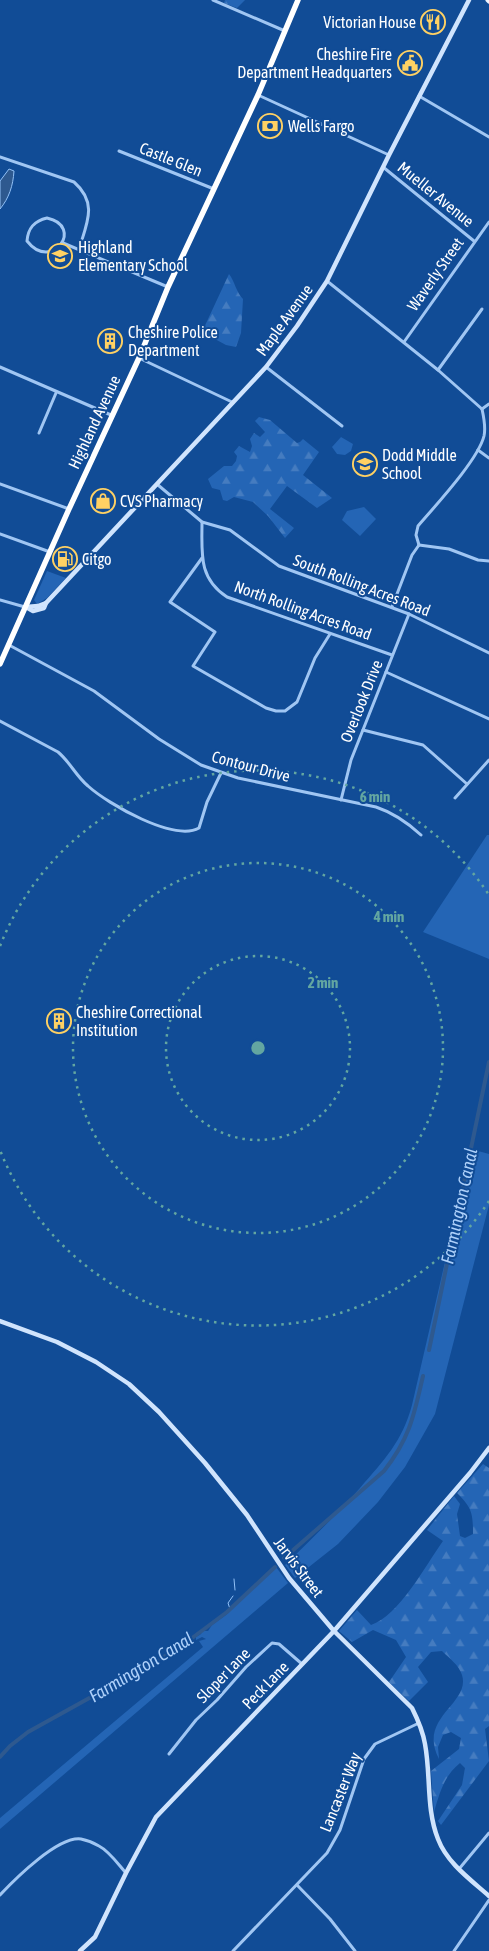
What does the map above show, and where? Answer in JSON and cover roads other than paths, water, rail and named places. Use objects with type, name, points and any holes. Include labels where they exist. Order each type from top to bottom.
[{"type":"highway","name":"Highland Avenue","points":[[0,664],[111,415],[139,358],[168,287],[258,95],[298,0]]},
{"type":"street","points":[[213,0],[285,31]]},
{"type":"street","name":"Maple Avenue","points":[[26,607],[35,607],[46,603],[266,367],[298,326],[327,281],[389,154],[469,0]]},
{"type":"street","points":[[258,95],[389,154]]},
{"type":"street","points":[[420,96],[489,137]]},
{"type":"street","name":"Castle Glen","points":[[119,151],[214,189]]},
{"type":"street","points":[[0,157],[74,182],[83,189],[89,203],[89,215],[79,249]]},
{"type":"street","name":"Mueller Avenue","points":[[383,167],[474,241]]},
{"type":"street","points":[[47,218],[60,223],[64,229],[64,243],[59,248],[47,252],[32,248],[27,241],[28,232],[35,223],[47,218]]},
{"type":"street","name":"Waverly Street","points":[[404,342],[489,222]]},
{"type":"street","points":[[64,243],[168,287]]},
{"type":"street","points":[[327,281],[438,370],[482,409],[484,436],[478,450],[418,526],[416,535],[419,544]]},
{"type":"street","points":[[438,370],[482,309]]},
{"type":"street","points":[[139,358],[232,402]]},
{"type":"street","points":[[0,367],[56,393],[111,415]]},
{"type":"street","points":[[266,367],[342,426]]},
{"type":"street","points":[[39,433],[56,393]]},
{"type":"street","points":[[482,409],[489,404]]},
{"type":"street","points":[[478,450],[489,458]]},
{"type":"street","points":[[0,484],[69,509]]},
{"type":"street","name":"South Rolling Acres Road","points":[[158,485],[202,522],[230,530],[290,572],[392,607],[489,653]]},
{"type":"street","name":"North Rolling Acres Road","points":[[202,522],[202,558],[209,581],[216,590],[226,596],[392,655]]},
{"type":"street","points":[[0,534],[51,552]]},
{"type":"street","points":[[419,544],[450,549],[478,560],[489,561]]},
{"type":"street","points":[[392,607],[412,555],[419,544]]},
{"type":"street","points":[[202,558],[170,602],[215,632],[193,666],[266,708],[285,711],[297,702],[315,658],[330,634]]},
{"type":"street","points":[[0,600],[26,607]]},
{"type":"street","name":"Overlook Drive","points":[[341,800],[351,760],[409,614]]},
{"type":"street","name":"Contour Drive","points":[[9,645],[94,691],[159,740],[194,761],[220,773],[376,807],[394,813],[409,823],[421,835]]},
{"type":"street","points":[[386,672],[489,719]]},
{"type":"street","points":[[0,721],[58,752],[87,786],[124,811],[142,819],[185,832],[192,832],[199,828],[207,802],[220,773]]},
{"type":"street","points":[[363,730],[423,745],[467,784]]},
{"type":"street","points":[[455,798],[489,760]]},
{"type":"street","name":"Jarvis Street","points":[[0,1321],[57,1342],[96,1362],[129,1384],[159,1412],[205,1463],[246,1515],[289,1578],[334,1631],[412,1708],[425,1744],[431,1813],[438,1840],[459,1869],[489,1896]]},
{"type":"street","name":"Peck Lane","points":[[80,1951],[96,1938],[126,1873],[156,1817],[334,1631],[470,1473],[489,1448]]},
{"type":"street","name":"Sloper Lane","points":[[169,1754],[196,1720],[218,1700],[246,1667],[272,1643],[279,1644],[302,1664]]},
{"type":"street","name":"Lancaster Way","points":[[232,1951],[327,1853],[340,1830],[364,1759],[375,1744],[419,1723]]},
{"type":"street","points":[[459,1869],[489,1833]]},
{"type":"street","points":[[0,1895],[16,1878],[49,1851],[64,1842],[79,1839],[100,1846],[126,1873]]},
{"type":"street","points":[[296,1886],[330,1919],[355,1951]]},
{"type":"street","points":[[454,1951],[489,1900]]},
{"type":"waterway","name":"Farmington Canal","points":[[429,1350],[489,1062]]},
{"type":"waterway","name":"Farmington Canal","points":[[284,1558],[384,1471],[400,1448],[410,1426],[423,1376]]},
{"type":"waterway","name":"Farmington Canal","points":[[0,1757],[10,1746],[28,1732],[176,1650],[227,1612],[275,1567]]},
{"type":"waterway","points":[[234,1579],[235,1590]]},
{"type":"waterway","points":[[230,1609],[228,1603],[233,1596]]},
{"type":"place","name":"Victorian House","points":[[433,22]]},
{"type":"place","name":"Cheshire Fire Department Headquarters","points":[[410,63]]},
{"type":"place","name":"Wells Fargo","points":[[270,126]]},
{"type":"place","name":"Highland Elementary School","points":[[60,256]]},
{"type":"place","name":"Cheshire Police Department","points":[[110,341]]},
{"type":"place","name":"Dodd Middle School","points":[[365,464]]},
{"type":"place","name":"CVS Pharmacy","points":[[103,501]]},
{"type":"place","name":"Citgo","points":[[65,559]]},
{"type":"place","name":"Cheshire Correctional Institution","points":[[59,1021]]}]
